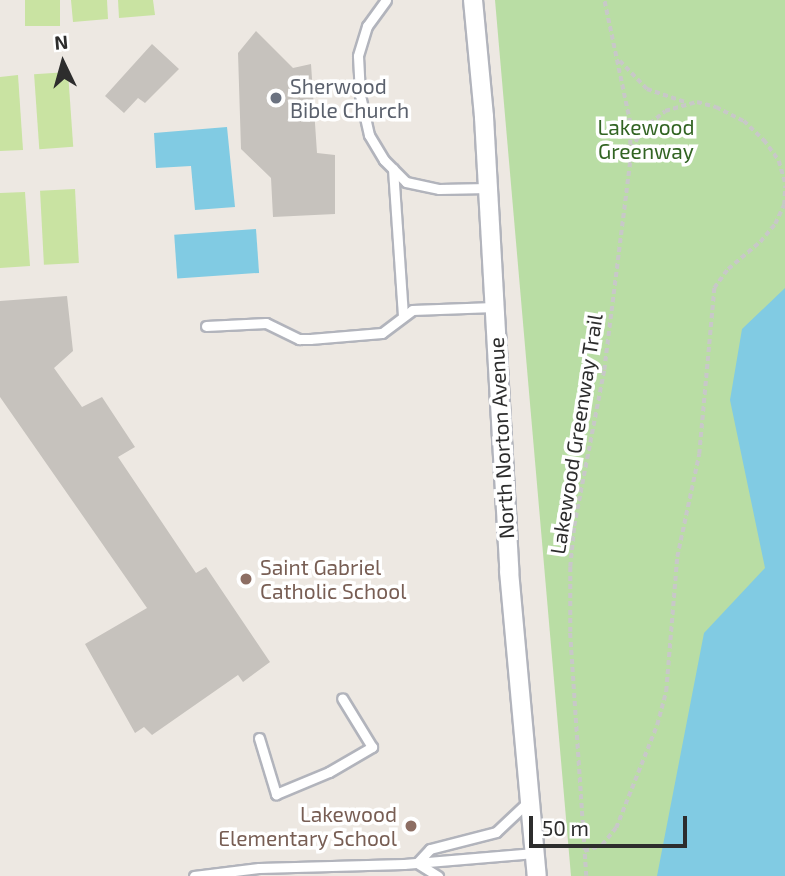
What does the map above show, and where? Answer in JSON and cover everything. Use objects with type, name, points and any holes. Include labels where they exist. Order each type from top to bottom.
[{"type":"street","name":"North Norton Avenue","points":[[473,0],[488,188],[509,571],[537,876]]},
{"type":"lane","points":[[386,0],[367,26],[358,56],[360,95],[369,135],[393,169],[406,182],[439,189],[488,188]]},
{"type":"lane","points":[[393,169],[403,314]]},
{"type":"lane","points":[[206,326],[267,323],[299,339],[310,339],[382,333],[403,314],[412,310],[494,307]]},
{"type":"lane","points":[[259,738],[276,794],[329,772],[372,747],[342,698]]},
{"type":"lane","points":[[417,863],[430,849],[496,832],[530,800]]},
{"type":"lane","points":[[194,876],[259,868],[417,863],[535,853]]},
{"type":"lane","points":[[417,863],[438,876]]},
{"type":"path","name":"Lakewood Greenway Trail","points":[[586,876],[570,632],[570,567],[574,526],[604,370],[627,205],[630,151],[630,123],[604,0]]},
{"type":"path","points":[[584,851],[602,845],[616,828],[657,725],[666,691],[677,557],[699,454],[714,288],[728,269],[760,242],[775,223],[784,205],[785,184],[779,161],[744,121],[716,107],[689,103],[647,89],[618,59]]},
{"type":"path","points":[[630,151],[643,129],[665,111],[689,103]]},
{"type":"green space","points":[[25,0],[60,0],[60,26],[25,26]]},
{"type":"green space","points":[[71,0],[107,0],[108,19],[73,22]]},
{"type":"green space","points":[[118,0],[153,0],[155,15],[119,18]]},
{"type":"green space","name":"Lakewood Greenway","points":[[495,0],[785,0],[785,876],[571,876]]},
{"type":"green space","points":[[68,72],[73,147],[39,149],[34,74]]},
{"type":"green space","points":[[18,75],[23,150],[0,151],[0,77]]},
{"type":"green space","points":[[75,189],[79,263],[44,265],[40,191]]},
{"type":"green space","points":[[25,192],[30,266],[0,268],[0,193]]},
{"type":"water","points":[[227,127],[235,207],[195,210],[191,166],[156,168],[154,133]]},
{"type":"water","points":[[256,229],[259,273],[177,279],[174,235]]},
{"type":"water","points":[[785,288],[785,876],[657,876],[704,633],[765,568],[730,400],[742,329]]},
{"type":"building","name":"Sherwood Bible Church","points":[[256,31],[293,68],[311,64],[317,153],[335,155],[335,214],[273,217],[271,178],[241,149],[238,53]]},
{"type":"building","points":[[152,44],[179,69],[145,103],[138,98],[124,113],[105,96]]},
{"type":"building","points":[[67,296],[73,351],[54,368],[82,407],[102,397],[135,447],[118,457],[196,573],[206,567],[270,662],[243,682],[238,675],[152,735],[144,727],[135,733],[85,644],[147,608],[0,397],[0,301]]},
{"type":"place","name":"Sherwood Bible Church","points":[[276,98]]},
{"type":"place","name":"Saint Gabriel Catholic School","points":[[246,579]]},
{"type":"place","name":"Lakewood Elementary School","points":[[411,826]]}]
